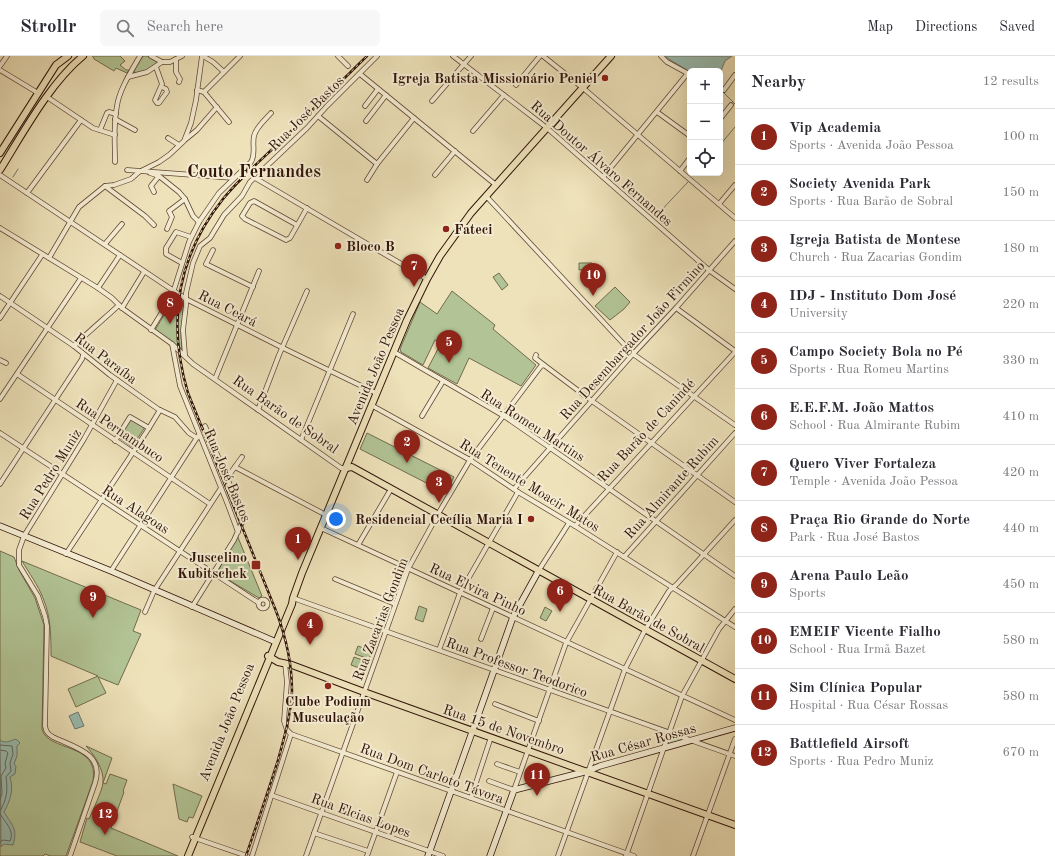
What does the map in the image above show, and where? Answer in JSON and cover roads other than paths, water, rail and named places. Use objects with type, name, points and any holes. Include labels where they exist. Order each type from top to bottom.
[{"type":"main road","points":[[0,153],[56,65],[68,56]]},
{"type":"main road","points":[[0,170],[63,76],[83,56]]},
{"type":"main road","name":"Avenida João Pessoa","points":[[188,856],[194,837],[274,642],[292,604],[293,598],[376,392],[407,320],[427,279],[440,256],[467,218],[611,56]]},
{"type":"main road","name":"Rua Barão de Sobral","points":[[346,468],[352,467],[735,679]]},
{"type":"main road","points":[[0,526],[110,571],[274,642]]},
{"type":"main road","points":[[429,854],[514,617],[539,570]]},
{"type":"main road","name":"Rua 15 de Novembro","points":[[269,656],[364,692],[588,771],[735,825]]},
{"type":"main road","name":"Rua César Rossas","points":[[514,790],[588,771],[600,766],[735,728]]},
{"type":"main road","name":"Rua Almirante Rubim","points":[[490,856],[514,790]]},
{"type":"main road","name":"Avenida João Pessoa","points":[[184,856],[194,837]]},
{"type":"street","points":[[0,66],[7,56]]},
{"type":"street","points":[[56,65],[62,56]]},
{"type":"street","points":[[115,162],[116,117],[120,96],[131,71],[140,56]]},
{"type":"street","points":[[151,56],[162,62],[170,62],[181,56]]},
{"type":"street","points":[[184,141],[191,123],[202,56],[213,62],[224,72]]},
{"type":"street","points":[[204,92],[240,56]]},
{"type":"street","points":[[338,56],[348,66]]},
{"type":"street","name":"Rua José Bastos","points":[[185,356],[183,330],[187,288],[193,263],[200,246],[210,238],[224,214],[242,196],[245,188],[378,56]]},
{"type":"street","name":"Rua Doutor Álvaro Fernandes","points":[[454,56],[547,128],[710,271],[735,289]]},
{"type":"street","points":[[432,101],[471,56]]},
{"type":"street","points":[[516,85],[540,56]]},
{"type":"street","points":[[543,56],[583,88],[735,218]]},
{"type":"street","points":[[661,56],[667,62],[687,72]]},
{"type":"street","points":[[176,59],[176,72],[180,78],[179,82]]},
{"type":"street","points":[[128,78],[147,72],[162,62]]},
{"type":"street","points":[[156,67],[162,84],[162,87],[155,100],[157,103]]},
{"type":"street","points":[[0,70],[38,93]]},
{"type":"street","points":[[360,74],[496,185]]},
{"type":"street","points":[[603,177],[687,75]]},
{"type":"street","points":[[724,90],[735,75]]},
{"type":"street","points":[[365,106],[378,89]]},
{"type":"street","points":[[197,90],[204,92],[229,122]]},
{"type":"street","points":[[366,121],[386,95]]},
{"type":"street","points":[[474,131],[504,95]]},
{"type":"street","points":[[47,98],[93,128],[115,135]]},
{"type":"street","points":[[723,115],[731,105]]},
{"type":"street","points":[[49,258],[80,207],[105,186],[114,185],[130,179],[169,155],[197,130],[217,107]]},
{"type":"street","points":[[100,130],[107,113],[111,112],[135,130]]},
{"type":"street","points":[[657,112],[687,134]]},
{"type":"street","points":[[151,330],[174,291],[191,237],[199,222],[219,193],[251,162],[254,155],[253,142],[256,130],[271,113]]},
{"type":"street","points":[[318,116],[377,164]]},
{"type":"street","points":[[367,180],[377,164],[414,118]]},
{"type":"street","points":[[27,193],[81,120]]},
{"type":"street","points":[[168,138],[179,145]]},
{"type":"street","points":[[435,175],[455,151]]},
{"type":"street","points":[[680,171],[687,162]]},
{"type":"street","points":[[127,170],[234,178]]},
{"type":"street","points":[[144,171],[159,176],[174,187],[185,199],[193,216],[199,222]]},
{"type":"street","name":"Rua Ceará","points":[[0,175],[186,299],[283,348],[376,392]]},
{"type":"street","points":[[154,192],[151,186],[159,176]]},
{"type":"street","points":[[255,178],[293,198],[307,208],[427,279]]},
{"type":"street","points":[[719,204],[735,185]]},
{"type":"street","points":[[105,186],[145,216],[154,225]]},
{"type":"street","points":[[486,196],[633,354],[735,425]]},
{"type":"street","points":[[167,229],[172,217],[169,211],[185,199]]},
{"type":"street","points":[[297,225],[254,201],[250,203],[242,216],[284,240],[290,238],[307,208]]},
{"type":"street","points":[[105,244],[122,224]]},
{"type":"street","points":[[0,235],[2,229]]},
{"type":"street","name":"Rua Barão de Sobral","points":[[2,229],[42,255],[98,288],[151,330],[172,344],[193,364],[341,468],[346,468]]},
{"type":"street","points":[[182,263],[168,255],[165,252],[166,248],[176,232],[191,237]]},
{"type":"street","name":"Rua Desembargador João Firmino","points":[[439,650],[460,593],[489,543],[516,491],[551,448],[633,354],[710,271],[735,241]]},
{"type":"street","points":[[213,250],[206,264],[252,287]]},
{"type":"street","points":[[98,288],[120,254]]},
{"type":"street","points":[[0,318],[42,255]]},
{"type":"street","points":[[215,379],[236,324],[259,271]]},
{"type":"street","points":[[74,346],[89,331],[120,306],[144,272]]},
{"type":"street","points":[[0,399],[81,278]]},
{"type":"street","points":[[258,410],[307,291]]},
{"type":"street","name":"Rua Paraíba","points":[[0,296],[74,346],[83,355],[160,410],[175,417],[189,433],[198,436]]},
{"type":"street","points":[[676,308],[735,351]]},
{"type":"street","points":[[301,440],[353,314]]},
{"type":"street","name":"Rua José Bastos","points":[[172,344],[180,386],[198,436],[222,488],[238,532]]},
{"type":"street","name":"Rua Barão de Canindé","points":[[575,526],[735,351]]},
{"type":"street","name":"Rua Romeu Martins","points":[[394,352],[504,416],[735,576]]},
{"type":"street","points":[[0,484],[82,359],[83,355]]},
{"type":"street","points":[[536,355],[536,358],[544,365],[592,401],[735,502]]},
{"type":"street","points":[[0,360],[6,363]]},
{"type":"street","name":"Rua Zacarias Gondim","points":[[308,856],[321,812],[408,569],[470,460],[538,368],[544,365]]},
{"type":"street","name":"Rua Pernambuco","points":[[17,374],[92,426],[210,504]]},
{"type":"street","name":"Rua Pedro Muniz","points":[[70,856],[97,777],[97,772],[94,762],[84,751],[53,737],[46,731],[47,626],[38,596],[19,565],[18,555],[24,536],[92,426],[117,380]]},
{"type":"street","points":[[422,416],[443,381]]},
{"type":"street","name":"Rua Tenente Moacir Matos","points":[[371,405],[470,460],[516,491],[673,587],[735,628]]},
{"type":"street","points":[[66,554],[160,410]]},
{"type":"street","points":[[115,441],[130,417],[149,428]]},
{"type":"street","name":"Rua José Bastos","points":[[205,426],[244,518],[238,532]]},
{"type":"street","name":"Rua Alagoas","points":[[0,432],[259,603]]},
{"type":"street","name":"Rua Almirante Rubim","points":[[624,557],[735,433]]},
{"type":"street","points":[[110,571],[198,436]]},
{"type":"street","points":[[227,478],[242,457]]},
{"type":"street","points":[[235,467],[326,515]]},
{"type":"street","points":[[145,612],[154,591],[222,488]]},
{"type":"street","points":[[358,545],[391,489]]},
{"type":"street","points":[[558,856],[625,669],[645,630],[669,591],[735,520]]},
{"type":"street","points":[[539,570],[569,523]]},
{"type":"street","name":"Rua Elvira Pinho","points":[[321,528],[514,617],[566,643],[735,720]]},
{"type":"street","points":[[192,607],[238,532]]},
{"type":"street","name":"Rua Almirante Rubim","points":[[514,790],[566,643],[617,552]]},
{"type":"street","points":[[335,579],[395,604]]},
{"type":"street","name":"Rua Professor Teodorico","points":[[293,598],[735,756]]},
{"type":"street","points":[[481,639],[493,608]]},
{"type":"street","points":[[626,855],[682,696],[719,629],[735,609]]},
{"type":"street","points":[[252,856],[291,734],[287,730],[284,721],[287,682],[285,663]]},
{"type":"street","points":[[495,704],[539,721]]},
{"type":"street","name":"Rua Dom Carloto Távora","points":[[291,734],[567,832],[626,855],[634,856]]},
{"type":"street","points":[[471,798],[491,737]]},
{"type":"street","points":[[693,856],[735,739]]},
{"type":"street","points":[[497,764],[520,772]]},
{"type":"street","points":[[314,833],[368,854],[397,772]]},
{"type":"street","points":[[489,781],[514,790]]},
{"type":"street","name":"Rua Elcias Lopes","points":[[271,795],[375,832],[429,854],[444,856]]},
{"type":"street","points":[[194,837],[247,856]]},
{"type":"water","points":[[664,56],[732,56],[725,61],[722,68],[687,68],[687,70]]},
{"type":"water","points":[[78,712],[84,726],[75,729],[69,716]]},
{"type":"water","points":[[16,739],[20,743],[17,746],[17,756],[14,764],[16,766],[15,774],[10,777],[12,786],[11,795],[4,812],[12,824],[15,835],[13,845],[4,844],[1,847],[0,740],[6,742]]},
{"type":"waterway","points":[[723,92],[735,104]]},
{"type":"waterway","points":[[723,141],[735,127]]},
{"type":"waterway","points":[[13,177],[18,169]]},
{"type":"waterway","points":[[655,217],[688,182]]},
{"type":"railway","points":[[246,856],[278,760],[289,718],[292,691],[290,660],[283,631],[276,611],[188,393],[178,341],[177,316],[180,292],[186,268],[195,244],[207,221],[223,199],[244,176],[367,56]]},
{"type":"place","name":"Igreja Batista Missionário Peniel","points":[[605,78]]},
{"type":"place","name":"Fateci","points":[[446,229]]},
{"type":"place","name":"Bloco B","points":[[338,246]]},
{"type":"place","name":"Quero Viver Fortaleza","points":[[414,287]]},
{"type":"place","name":"EMEIF Vicente Fialho","points":[[593,296]]},
{"type":"place","name":"Praça Rio Grande do Norte","points":[[170,324]]},
{"type":"place","name":"Campo Society Bola no Pé","points":[[449,363]]},
{"type":"place","name":"Society Avenida Park","points":[[407,463]]},
{"type":"place","name":"Igreja Batista de Montese","points":[[439,503]]},
{"type":"place","name":"Residencial Cecília Maria I","points":[[531,519]]},
{"type":"place","name":"Vip Academia","points":[[298,560]]},
{"type":"place","name":"Juscelino Kubitschek","points":[[256,565]]},
{"type":"place","name":"E.E.F.M. João Mattos","points":[[560,612]]},
{"type":"place","name":"Arena Paulo Leão","points":[[93,618]]},
{"type":"place","name":"IDJ - Instituto Dom José","points":[[310,645]]},
{"type":"place","name":"Clube Podium Musculação","points":[[328,686]]},
{"type":"place","name":"Sim Clínica Popular","points":[[537,796]]},
{"type":"place","name":"Battlefield Airsoft","points":[[105,835]]},
{"type":"district","name":"Couto Fernandes","points":[[254,171]]}]
